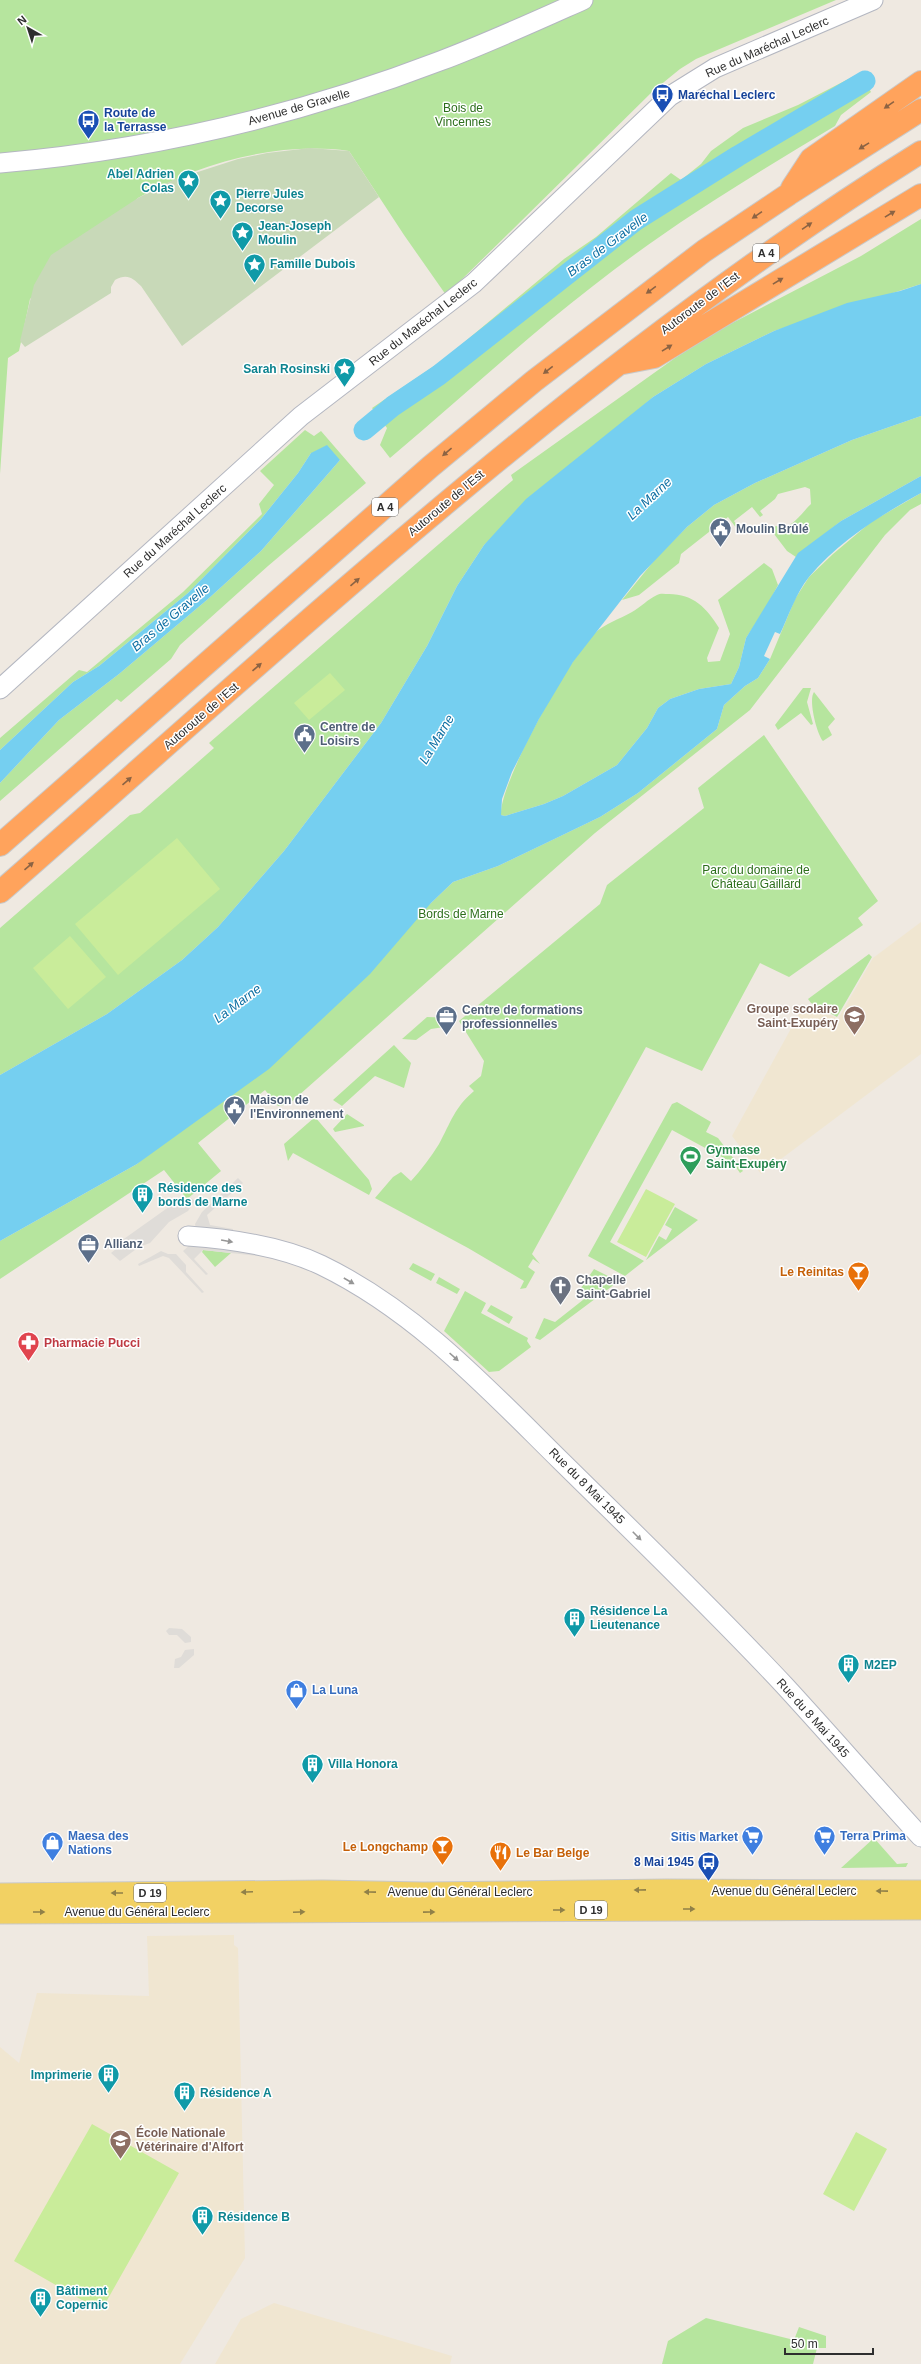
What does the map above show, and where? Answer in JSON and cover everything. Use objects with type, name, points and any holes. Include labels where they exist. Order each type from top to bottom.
[{"type":"highway","points":[[789,194],[812,159],[921,82]]},
{"type":"highway","name":"A 4","points":[[0,845],[430,467],[534,380],[704,251],[789,194],[921,110]]},
{"type":"highway","name":"Autoroute de l’Est","points":[[0,892],[398,543],[493,463],[618,364],[767,252],[921,152]]},
{"type":"highway","points":[[618,364],[654,357],[921,195]]},
{"type":"main road","name":"Avenue du Général Leclerc","points":[[0,1894],[921,1891]]},
{"type":"main road","points":[[260,1913],[300,1892]]},
{"type":"main road","name":"Avenue du Général Leclerc","points":[[0,1912],[260,1913],[323,1911],[921,1909]]},
{"type":"street","name":"Avenue de Gravelle","points":[[0,163],[134,146],[280,114],[363,89],[440,61],[584,0]]},
{"type":"street","name":"Rue du Maréchal Leclerc","points":[[0,689],[301,416],[474,283],[670,96],[715,68],[873,0]]},
{"type":"street","name":"Rue du 8 Mai 1945","points":[[188,1236],[285,1251],[320,1264],[351,1281],[430,1335],[491,1391],[691,1589],[784,1685],[921,1837]]},
{"type":"shaded area","name":"Groupe scolaire Saint-Exupéry","points":[[921,922],[921,1054],[761,1174],[732,1136],[799,1014],[811,1005],[838,1019],[873,958]]},
{"type":"shaded area","points":[[238,1178],[243,1183],[207,1215],[210,1225],[233,1229],[233,1233],[197,1233],[195,1224],[202,1212]]},
{"type":"shaded area","points":[[191,1198],[195,1201],[188,1211],[169,1222],[150,1243],[139,1247],[120,1261],[111,1253],[116,1249],[114,1246],[180,1199],[188,1200]]},
{"type":"shaded area","points":[[191,1244],[274,1255],[268,1257],[203,1250],[194,1259],[208,1274],[206,1275],[183,1251]]},
{"type":"shaded area","points":[[161,1251],[168,1254],[176,1254],[186,1265],[186,1272],[204,1292],[202,1293],[169,1258],[163,1256],[139,1266],[138,1264]]},
{"type":"shaded area","points":[[169,1628],[182,1629],[191,1637],[191,1642],[185,1643],[177,1635],[169,1635],[166,1631]]},
{"type":"shaded area","points":[[194,1649],[194,1655],[179,1668],[174,1668],[175,1659],[181,1657],[185,1650]]},
{"type":"shaded area","name":"École Nationale Vétérinaire d'Alfort","points":[[234,1935],[234,1945],[238,1948],[245,2258],[180,2364],[0,2364],[0,2047],[19,2063],[37,1993],[149,1996],[147,1936]]},
{"type":"shaded area","points":[[274,2303],[452,2356],[450,2364],[215,2364],[241,2319]]},
{"type":"green space","name":"Bois de Vincennes","points":[[0,0],[836,0],[696,59],[680,69],[653,91],[446,295],[404,235],[349,151],[295,149],[267,152],[240,158],[187,174],[138,198],[30,299],[19,351],[8,358],[0,474]]},
{"type":"green space","points":[[860,73],[871,92],[841,115],[835,126],[711,202],[622,264],[541,328],[390,458],[380,445],[387,428],[372,408],[443,360],[564,259],[596,237],[671,173],[681,180],[701,164],[711,151],[743,128],[798,105]]},
{"type":"green space","points":[[310,148],[349,151],[379,197],[182,346],[141,286],[130,277],[123,277],[115,280],[111,287],[111,293],[25,347],[20,341],[34,285],[51,255],[138,198],[173,180],[238,159],[267,153]]},
{"type":"green space","points":[[921,219],[921,284],[774,331],[706,364],[653,397],[484,545],[457,586],[427,646],[381,723],[284,851],[218,927],[182,960],[107,1014],[0,1075],[0,928],[130,815],[140,813],[214,748],[209,743],[513,480],[511,475],[675,358],[719,330],[861,256]]},
{"type":"green space","points":[[921,416],[921,476],[841,521],[796,557],[787,551],[771,530],[776,526],[781,527],[791,524],[811,504],[810,489],[805,487],[778,494],[775,499],[760,511],[763,515],[760,517],[752,507],[734,521],[742,532],[740,533],[728,517],[681,554],[679,563],[639,595],[622,600],[657,557],[687,527],[714,505],[755,483],[852,440]]},
{"type":"green space","points":[[305,430],[314,436],[321,431],[366,483],[268,566],[180,645],[171,659],[121,702],[117,699],[0,801],[0,783],[59,720],[119,674],[208,599],[261,551],[340,460],[311,453],[298,473],[261,519],[188,593],[99,666],[73,682],[0,750],[0,738],[79,670],[87,672],[183,592],[262,514],[259,504],[274,485],[260,471]]},
{"type":"green space","name":"Bords de Marne","points":[[921,493],[921,504],[910,510],[885,535],[750,710],[595,833],[289,1104],[278,1106],[265,1090],[198,1143],[221,1171],[187,1199],[164,1170],[0,1279],[0,1241],[137,1164],[453,882],[498,866],[600,817],[638,793],[717,729],[724,705],[745,686],[758,678],[770,659],[795,599],[809,577],[833,554],[871,522]]},
{"type":"green space","points":[[764,563],[772,569],[778,585],[767,606],[746,638],[739,667],[731,684],[699,689],[670,699],[658,708],[647,728],[617,765],[563,796],[544,804],[505,816],[501,815],[503,799],[511,776],[538,720],[570,666],[595,633],[607,624],[627,615],[658,594],[685,596],[692,599],[704,608],[719,628],[707,658],[708,662],[720,661],[730,634],[718,600]]},
{"type":"green space","points":[[330,673],[345,690],[309,720],[294,703]]},
{"type":"green space","points":[[803,688],[811,688],[807,702],[813,724],[811,725],[801,713],[778,730],[775,725]]},
{"type":"green space","points":[[814,692],[835,719],[828,727],[832,735],[823,741],[818,732],[814,717],[812,696]]},
{"type":"green space","name":"Parc du domaine de Château Gaillard","points":[[764,735],[878,901],[858,918],[863,925],[789,977],[760,963],[702,1071],[646,1047],[532,1254],[540,1264],[533,1259],[528,1267],[535,1272],[526,1288],[520,1289],[524,1281],[468,1248],[375,1198],[393,1177],[401,1172],[411,1181],[436,1149],[457,1109],[474,1091],[469,1086],[481,1076],[484,1061],[459,1021],[600,904],[607,885],[704,808],[698,788]]},
{"type":"green space","points":[[177,838],[220,889],[118,975],[75,924]]},
{"type":"green space","points":[[70,936],[106,977],[68,1009],[33,968]]},
{"type":"green space","points":[[869,954],[872,957],[837,1017],[811,1003],[808,999]]},
{"type":"green space","points":[[427,1017],[455,1018],[444,1027],[431,1029],[416,1040],[402,1039]]},
{"type":"green space","points":[[394,1045],[411,1063],[404,1088],[375,1076],[342,1106],[333,1100]]},
{"type":"green space","points":[[677,1102],[711,1122],[706,1132],[718,1138],[743,1171],[740,1173],[733,1163],[672,1130],[610,1242],[644,1261],[625,1276],[588,1256],[672,1104]]},
{"type":"green space","points":[[347,1114],[364,1126],[335,1132],[333,1129]]},
{"type":"green space","points":[[315,1117],[369,1180],[372,1189],[369,1195],[293,1153],[288,1161],[284,1144]]},
{"type":"green space","points":[[646,1189],[675,1204],[646,1257],[617,1242]]},
{"type":"green space","points":[[675,1207],[698,1220],[646,1260],[659,1236],[666,1240],[672,1229],[665,1225]]},
{"type":"green space","points":[[203,1250],[231,1253],[215,1267],[202,1252]]},
{"type":"green space","points":[[413,1263],[435,1274],[431,1281],[409,1269]]},
{"type":"green space","points":[[594,1269],[614,1279],[615,1284],[540,1340],[535,1338],[544,1318],[555,1322],[588,1296],[579,1291]]},
{"type":"green space","points":[[439,1277],[460,1289],[457,1294],[436,1283]]},
{"type":"green space","points":[[465,1291],[486,1303],[481,1313],[528,1338],[527,1341],[531,1347],[499,1371],[489,1372],[444,1331]]},
{"type":"green space","points":[[491,1305],[513,1317],[509,1324],[487,1311]]},
{"type":"green space","points":[[874,1838],[897,1864],[908,1863],[906,1867],[841,1868]]},
{"type":"green space","points":[[92,2124],[179,2173],[101,2311],[14,2261]]},
{"type":"green space","points":[[856,2132],[887,2149],[854,2211],[823,2194]]},
{"type":"green space","points":[[706,2318],[794,2340],[799,2327],[826,2336],[826,2348],[817,2348],[813,2364],[662,2364],[668,2341]]},
{"type":"water","name":"La Marne","points":[[921,284],[921,416],[852,440],[755,483],[714,505],[687,527],[640,576],[573,662],[539,719],[512,772],[502,799],[501,815],[505,816],[544,804],[563,796],[617,765],[647,728],[658,708],[670,699],[699,689],[731,684],[739,667],[746,638],[798,553],[841,521],[921,476],[921,493],[891,510],[847,540],[821,564],[804,583],[796,597],[780,634],[775,632],[764,656],[770,659],[758,678],[745,686],[724,705],[717,729],[638,793],[600,817],[498,866],[453,882],[431,903],[370,974],[269,1069],[137,1164],[0,1241],[0,1075],[107,1014],[182,960],[218,927],[284,851],[381,723],[427,646],[457,586],[484,545],[526,499],[653,397],[706,364],[774,331],[847,303],[900,291]]},
{"type":"water","name":"Bras de Gravelle","points":[[327,445],[340,460],[261,551],[208,599],[119,674],[59,720],[0,783],[0,750],[73,682],[99,666],[188,593],[261,519],[298,473],[311,453]]},
{"type":"waterway","name":"Bras de Gravelle","points":[[364,430],[393,406],[439,375],[636,220],[738,156],[865,81]]},
{"type":"place","name":"Maréchal Leclerc","points":[[663,114]]},
{"type":"place","name":"Route de la Terrasse","points":[[89,140]]},
{"type":"place","name":"Abel Adrien Colas","points":[[189,200]]},
{"type":"place","name":"Pierre Jules Decorse","points":[[220,220]]},
{"type":"place","name":"Jean-Joseph Moulin","points":[[243,252]]},
{"type":"place","name":"Famille Dubois","points":[[254,284]]},
{"type":"place","name":"Sarah Rosinski","points":[[345,388]]},
{"type":"place","name":"Moulin Brûlé","points":[[720,548]]},
{"type":"place","name":"Centre de Loisirs","points":[[305,754]]},
{"type":"place","name":"Centre de formations professionnelles","points":[[446,1036]]},
{"type":"place","name":"Groupe scolaire Saint-Exupéry","points":[[854,1036]]},
{"type":"place","name":"Maison de l'Environnement","points":[[234,1126]]},
{"type":"place","name":"Gymnase Saint-Exupéry","points":[[691,1176]]},
{"type":"place","name":"Résidence des bords de Marne","points":[[143,1214]]},
{"type":"place","name":"Allianz","points":[[89,1264]]},
{"type":"place","name":"Le Reinitas","points":[[859,1292]]},
{"type":"place","name":"Chapelle Saint-Gabriel","points":[[560,1306]]},
{"type":"place","name":"Pharmacie Pucci","points":[[28,1362]]},
{"type":"place","name":"Résidence La Lieutenance","points":[[574,1638]]},
{"type":"place","name":"M2EP","points":[[849,1684]]},
{"type":"place","name":"La Luna","points":[[297,1710]]},
{"type":"place","name":"Villa Honora","points":[[312,1784]]},
{"type":"place","name":"Sitis Market","points":[[753,1856]]},
{"type":"place","name":"Terra Prima","points":[[825,1856]]},
{"type":"place","name":"Maesa des Nations","points":[[53,1862]]},
{"type":"place","name":"Le Longchamp","points":[[443,1866]]},
{"type":"place","name":"Le Bar Belge","points":[[501,1872]]},
{"type":"place","name":"8 Mai 1945","points":[[709,1882]]},
{"type":"place","name":"Imprimerie","points":[[108,2094]]},
{"type":"place","name":"Résidence A","points":[[184,2112]]},
{"type":"place","name":"École Nationale Vétérinaire d'Alfort","points":[[121,2160]]},
{"type":"place","name":"Résidence B","points":[[203,2236]]},
{"type":"place","name":"Bâtiment Copernic","points":[[40,2318]]}]
